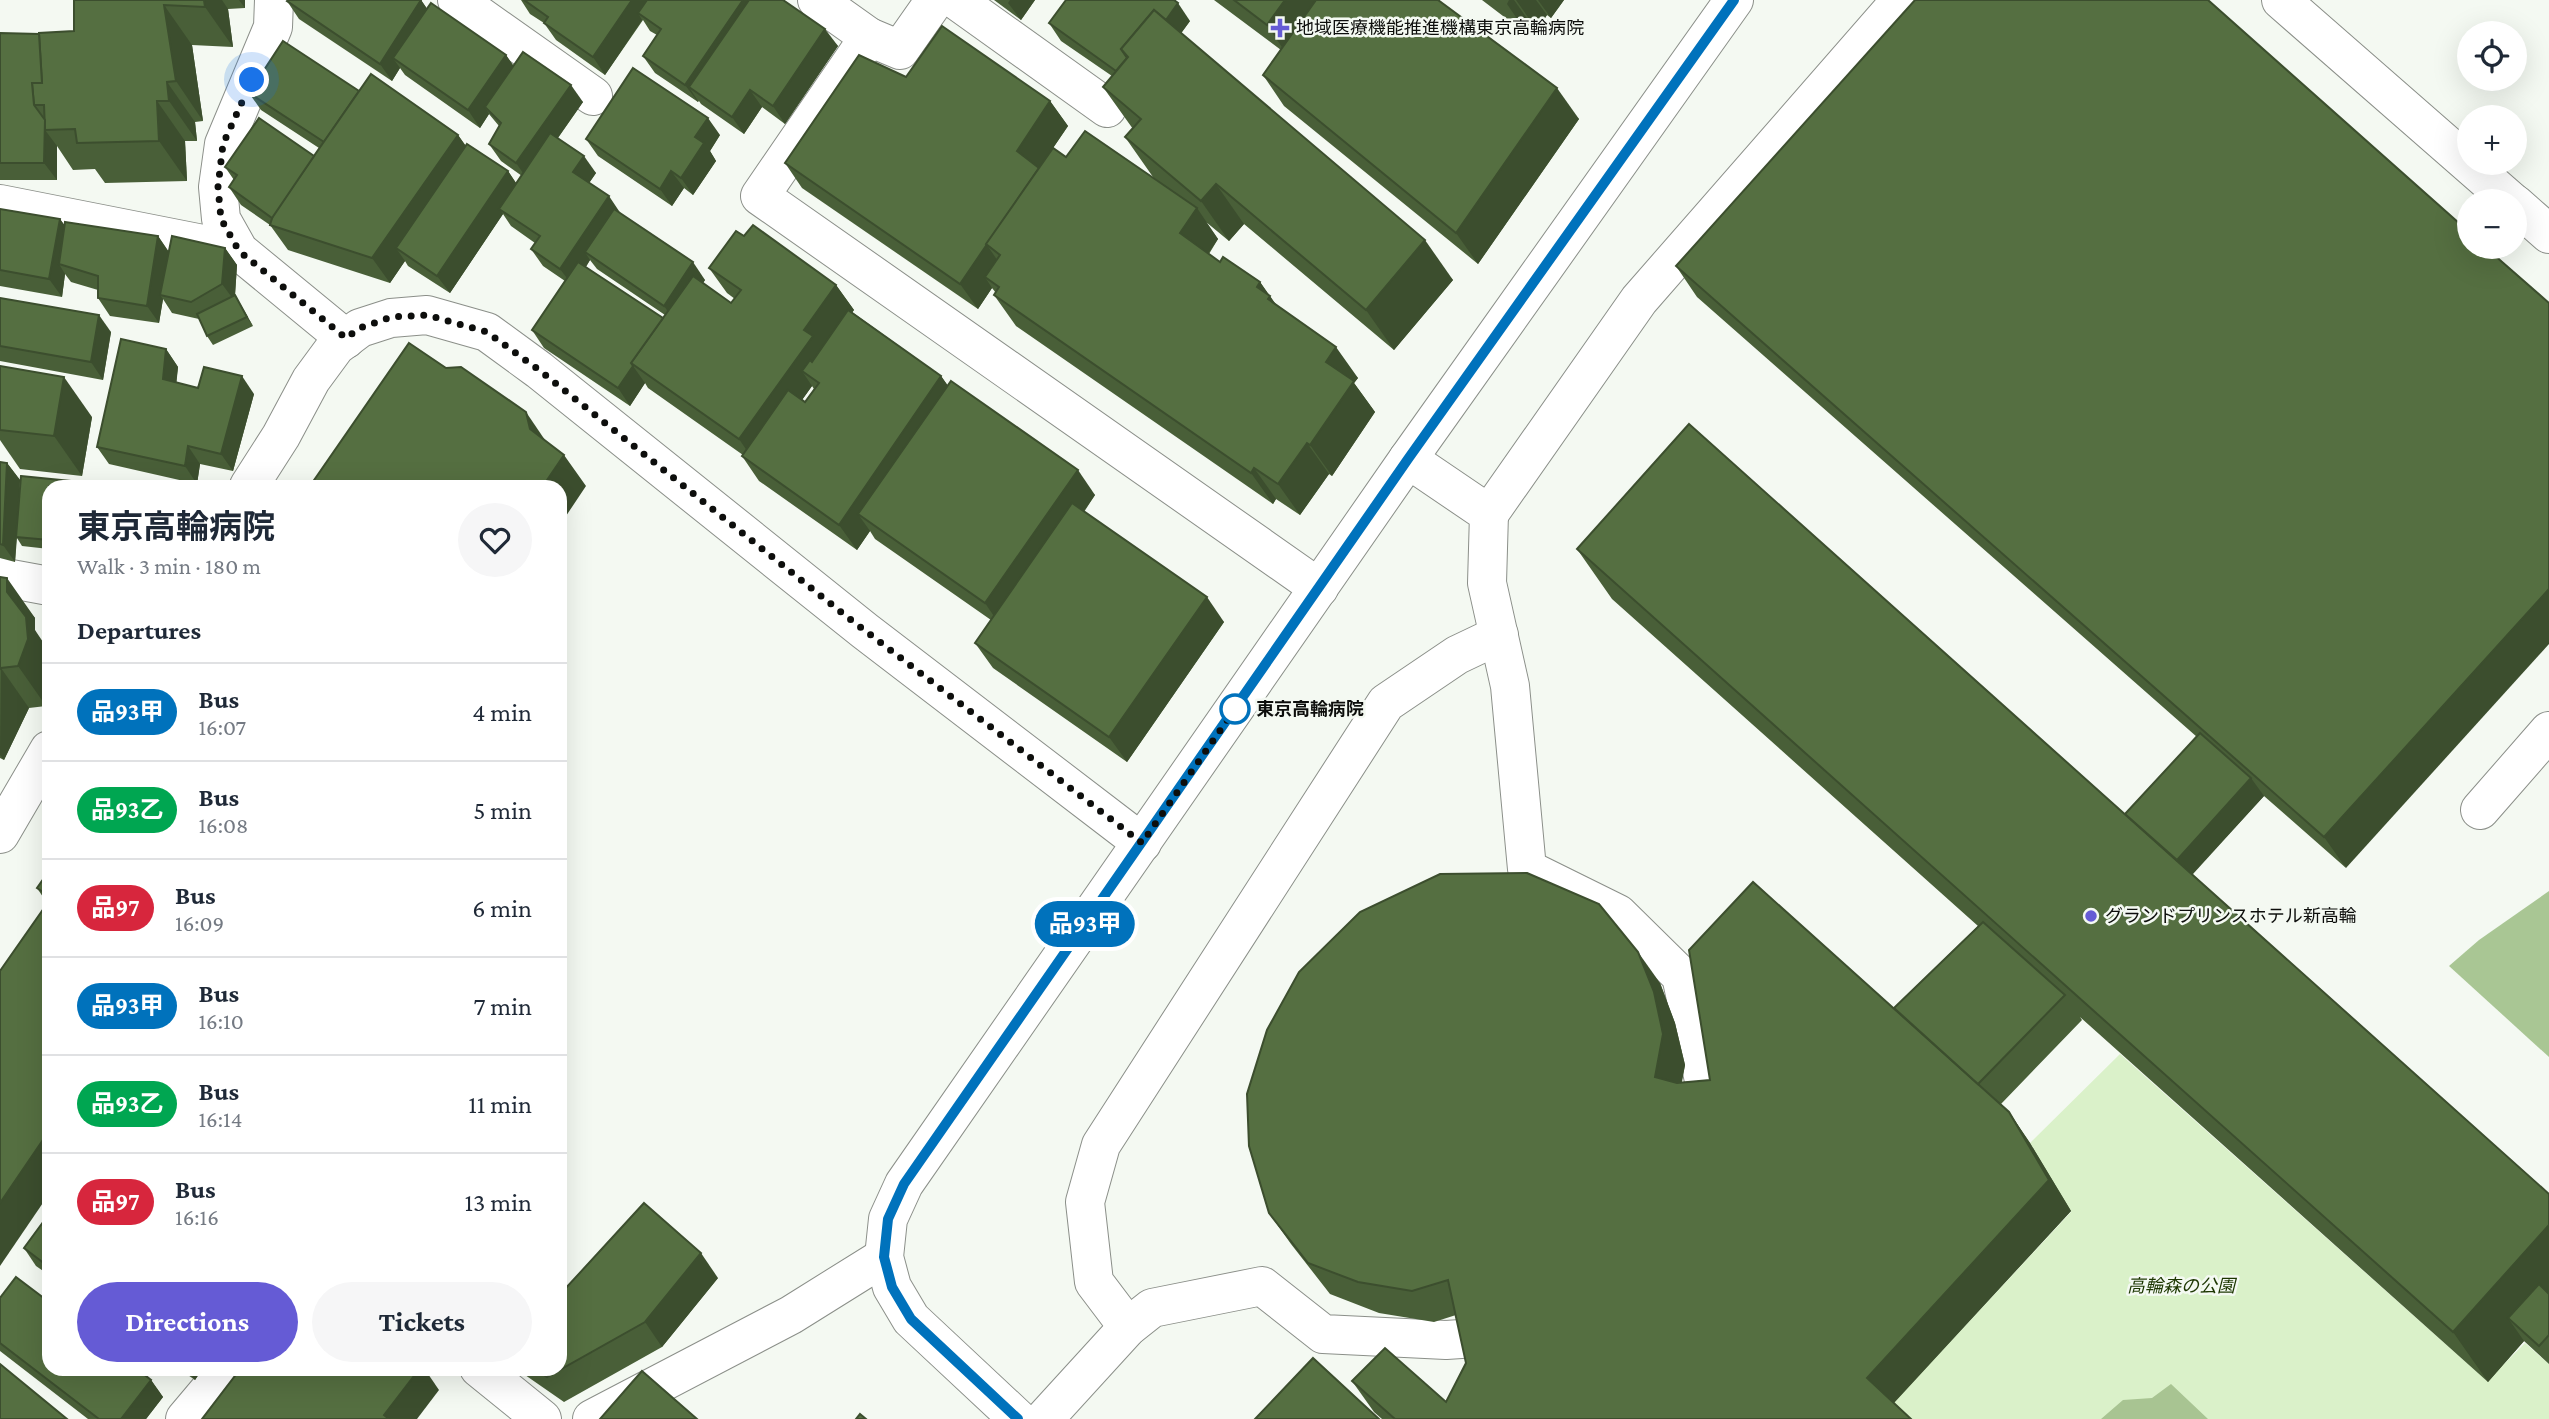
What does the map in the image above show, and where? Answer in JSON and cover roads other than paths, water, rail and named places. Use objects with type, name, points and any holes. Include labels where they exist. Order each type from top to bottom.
[{"type":"street","points":[[274,0],[273,27],[223,144],[218,187],[221,219],[239,251],[346,338]]},
{"type":"street","points":[[457,0],[593,96]]},
{"type":"street","points":[[817,0],[869,37],[900,50],[935,0]]},
{"type":"street","points":[[956,0],[1107,108]]},
{"type":"street","points":[[1018,1419],[911,1319],[892,1287],[884,1257],[888,1219],[904,1184],[1408,459],[1734,0]]},
{"type":"street","points":[[1699,1114],[1705,1085],[1681,976],[1618,914],[1527,869],[1510,686],[1487,583],[1489,514],[1639,300],[1901,0]]},
{"type":"street","points":[[2281,0],[2497,189]]},
{"type":"street","points":[[869,37],[760,196],[1318,588]]},
{"type":"street","points":[[0,204],[239,251]]},
{"type":"street","points":[[2527,215],[2549,234]]},
{"type":"street","points":[[253,480],[281,436],[311,380],[336,346],[360,328],[391,317],[427,315],[487,332],[539,370],[865,631],[1142,843]]},
{"type":"street","points":[[1408,459],[1489,514]]},
{"type":"street","points":[[1128,1327],[1094,1282],[1085,1202],[1101,1145],[1386,704],[1457,655],[1499,635]]},
{"type":"street","points":[[2480,810],[2549,731]]},
{"type":"street","points":[[0,834],[42,762]]},
{"type":"street","points":[[592,1419],[791,1315],[884,1257]]},
{"type":"street","points":[[1044,1419],[1128,1327],[1152,1308],[1262,1286],[1324,1334],[1446,1340],[1476,1338]]},
{"type":"street","points":[[185,1419],[221,1376]]},
{"type":"street","points":[[489,1376],[542,1419]]},
{"type":"place","name":"地域医療機能推進機構東京高輪病院","points":[[1280,28]]},
{"type":"place","name":"東京高輪病院","points":[[1235,709]]},
{"type":"place","name":"グランドプリンスホテル新高輪","points":[[2091,916]]},
{"type":"park label","name":"高輪森の公園","points":[[2181,1286]]}]
